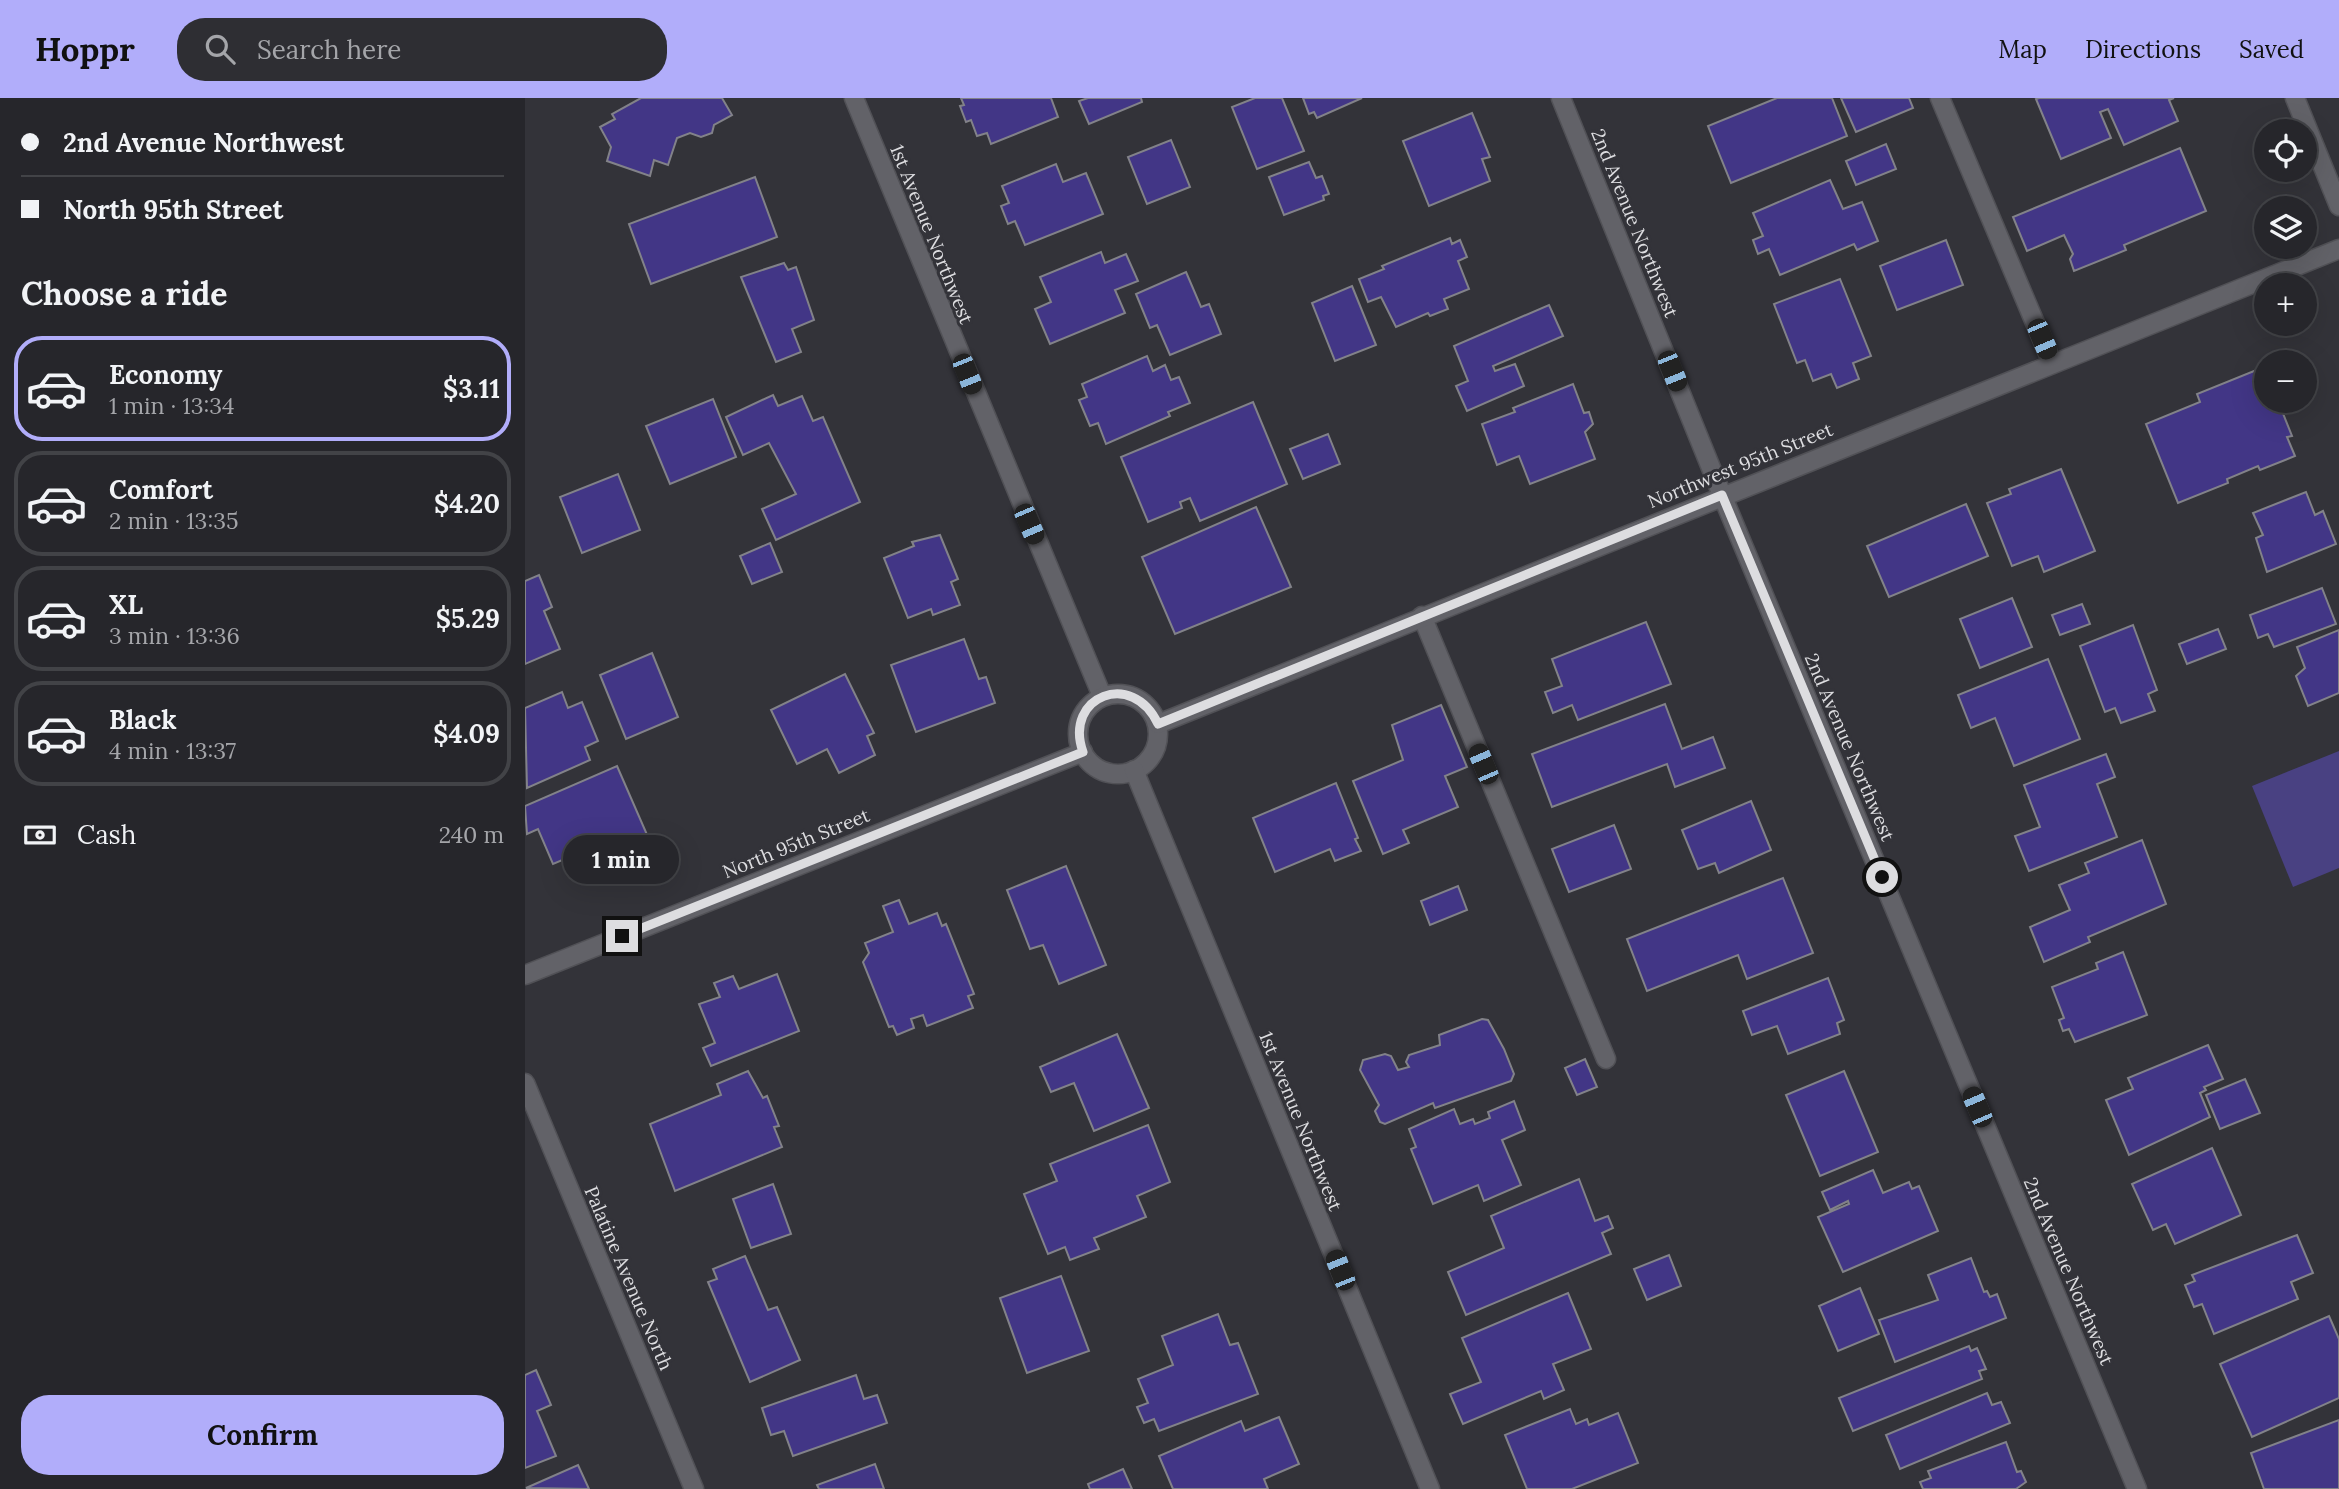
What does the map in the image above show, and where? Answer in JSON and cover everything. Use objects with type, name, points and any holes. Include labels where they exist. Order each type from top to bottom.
[{"type":"street","name":"1st Avenue Northwest","points":[[854,98],[1102,696]]},
{"type":"street","name":"2nd Avenue Northwest","points":[[1561,98],[1722,495],[2137,1489]]},
{"type":"street","points":[[1940,98],[2052,363]]},
{"type":"street","points":[[2295,98],[2339,206]]},
{"type":"street","name":"Northwest 95th Street","points":[[1158,724],[2339,248]]},
{"type":"street","points":[[1422,616],[1605,1059]]},
{"type":"street","points":[[1116,693],[1130,695],[1152,711],[1158,724],[1155,751],[1147,762],[1126,774],[1101,770],[1083,752],[1079,740],[1082,716],[1102,696],[1116,693]]},
{"type":"street","name":"North 95th Street","points":[[525,975],[1083,752]]},
{"type":"street","name":"1st Avenue Northwest","points":[[1134,770],[1430,1489]]},
{"type":"street","name":"Palatine Avenue North","points":[[525,1083],[694,1489]]},
{"type":"shaded area","points":[[2339,751],[2339,868],[2293,887],[2252,786]]},
{"type":"building","points":[[641,98],[722,98],[732,115],[714,125],[712,133],[701,137],[690,133],[677,138],[668,165],[654,160],[650,176],[607,161],[611,147],[600,127],[615,119],[612,114]]},
{"type":"building","points":[[961,98],[1051,98],[1058,117],[991,144],[987,133],[977,136],[971,120],[966,122],[960,106],[964,105]]},
{"type":"building","points":[[1088,98],[1141,98],[1142,102],[1089,124],[1079,101]]},
{"type":"building","points":[[1255,98],[1282,98],[1304,151],[1257,169],[1232,107]]},
{"type":"building","points":[[1303,98],[1362,98],[1317,118],[1314,112],[1309,114]]},
{"type":"building","points":[[1777,98],[1832,98],[1847,136],[1731,183],[1708,126]]},
{"type":"building","points":[[1841,98],[1909,98],[1913,108],[1856,132]]},
{"type":"building","points":[[2174,98],[2169,100],[2178,121],[2124,145],[2108,109],[2100,112],[2111,138],[2061,159],[2036,99]]},
{"type":"building","points":[[1472,113],[1490,157],[1482,159],[1490,181],[1429,206],[1403,141]]},
{"type":"building","points":[[1171,140],[1190,187],[1147,204],[1128,157]]},
{"type":"building","points":[[1886,144],[1896,169],[1856,185],[1846,161]]},
{"type":"building","points":[[2180,148],[2206,211],[2124,245],[2126,250],[2074,271],[2070,259],[2073,254],[2064,235],[2027,251],[2013,217]]},
{"type":"building","points":[[1309,162],[1316,178],[1322,176],[1329,194],[1323,196],[1324,200],[1284,215],[1269,177]]},
{"type":"building","points":[[1056,164],[1063,182],[1086,173],[1103,214],[1025,245],[1015,221],[1008,224],[1001,206],[1009,203],[1002,186]]},
{"type":"building","points":[[755,177],[777,237],[651,284],[629,224]]},
{"type":"building","points":[[1830,180],[1843,209],[1862,202],[1878,241],[1857,250],[1854,244],[1780,275],[1769,249],[1758,254],[1753,240],[1763,236],[1753,213]]},
{"type":"building","points":[[1450,238],[1452,244],[1460,240],[1467,257],[1458,261],[1469,289],[1444,299],[1448,309],[1430,316],[1428,313],[1396,327],[1381,297],[1368,302],[1359,279],[1384,269],[1382,266]]},
{"type":"building","points":[[1946,240],[1963,285],[1897,310],[1880,266]]},
{"type":"building","points":[[1101,252],[1105,263],[1126,254],[1138,281],[1115,290],[1125,313],[1050,344],[1035,309],[1051,302],[1040,277]]},
{"type":"building","points":[[784,263],[788,270],[796,267],[814,320],[792,329],[801,352],[776,362],[741,277]]},
{"type":"building","points":[[1186,272],[1201,307],[1209,304],[1221,334],[1170,355],[1157,325],[1150,328],[1136,294]]},
{"type":"building","points":[[1840,279],[1871,356],[1853,363],[1859,379],[1837,388],[1831,374],[1813,381],[1805,360],[1797,363],[1774,304]]},
{"type":"building","points":[[1352,286],[1376,345],[1335,361],[1312,303]]},
{"type":"building","points":[[1549,305],[1563,336],[1493,366],[1495,371],[1515,364],[1524,386],[1467,411],[1456,386],[1468,381],[1454,346]]},
{"type":"building","points":[[1147,356],[1153,371],[1165,365],[1171,380],[1179,377],[1190,403],[1168,412],[1170,416],[1106,444],[1098,423],[1090,426],[1079,400],[1087,397],[1082,384]]},
{"type":"building","points":[[2254,371],[2254,413],[2283,413],[2292,436],[2287,437],[2295,456],[2260,470],[2258,466],[2227,479],[2228,483],[2178,503],[2146,424],[2200,402],[2197,394]]},
{"type":"building","points":[[1573,384],[1584,413],[1589,412],[1593,424],[1585,432],[1595,459],[1530,484],[1519,456],[1497,465],[1482,424],[1515,412],[1513,408]]},
{"type":"building","points":[[773,395],[778,406],[802,396],[813,421],[823,417],[860,502],[776,540],[762,509],[796,494],[769,443],[743,455],[726,417]]},
{"type":"building","points":[[713,399],[736,457],[670,484],[646,426]]},
{"type":"building","points":[[1253,402],[1287,484],[1200,521],[1190,498],[1180,502],[1182,508],[1148,522],[1121,457]]},
{"type":"building","points":[[1328,434],[1340,464],[1303,479],[1290,449]]},
{"type":"building","points":[[2061,469],[2095,551],[2044,572],[2038,556],[2012,566],[1987,503],[2011,494],[2009,489]]},
{"type":"building","points":[[618,474],[640,530],[582,553],[560,497]]},
{"type":"building","points":[[2306,492],[2315,515],[2323,511],[2336,544],[2267,572],[2256,538],[2263,535],[2253,513]]},
{"type":"building","points":[[1966,504],[1988,556],[1889,597],[1867,546]]},
{"type":"building","points":[[1256,507],[1291,587],[1175,634],[1142,557]]},
{"type":"building","points":[[940,535],[958,579],[951,582],[960,605],[933,615],[931,609],[908,618],[884,558],[914,546],[912,542]]},
{"type":"building","points":[[770,543],[782,572],[752,584],[740,556]]},
{"type":"building","points":[[539,575],[552,607],[544,611],[560,649],[525,664],[525,581]]},
{"type":"building","points":[[2322,588],[2336,624],[2274,647],[2268,634],[2258,638],[2250,615]]},
{"type":"building","points":[[2012,598],[2032,647],[1980,668],[1960,619]]},
{"type":"building","points":[[2082,604],[2090,624],[2060,635],[2052,615]]},
{"type":"building","points":[[1646,622],[1671,684],[1578,720],[1572,705],[1553,713],[1545,692],[1562,686],[1552,659]]},
{"type":"building","points":[[2133,625],[2157,690],[2148,694],[2155,711],[2121,723],[2115,708],[2105,712],[2080,646]]},
{"type":"building","points":[[2218,629],[2226,649],[2187,664],[2179,644]]},
{"type":"building","points":[[2339,630],[2339,693],[2308,706],[2296,676],[2305,668],[2297,647]]},
{"type":"building","points":[[964,639],[979,679],[986,677],[995,703],[916,732],[891,665]]},
{"type":"building","points":[[652,653],[678,717],[626,739],[600,675]]},
{"type":"building","points":[[2048,659],[2080,739],[2014,766],[1995,718],[1971,728],[1958,695]]},
{"type":"building","points":[[845,674],[874,733],[867,736],[875,755],[839,773],[827,749],[797,764],[771,710]]},
{"type":"building","points":[[562,692],[568,708],[582,702],[598,741],[585,747],[590,760],[527,788],[525,708]]},
{"type":"building","points":[[1665,704],[1682,749],[1713,737],[1725,768],[1675,787],[1667,764],[1552,807],[1532,754]]},
{"type":"building","points":[[1441,705],[1467,767],[1445,776],[1458,807],[1403,830],[1409,843],[1383,854],[1353,781],[1403,760],[1392,725]]},
{"type":"building","points":[[2106,754],[2115,777],[2097,784],[2117,837],[2029,871],[2015,836],[2040,827],[2024,785]]},
{"type":"building","points":[[617,766],[648,837],[603,856],[598,845],[553,864],[538,829],[527,834],[525,806]]},
{"type":"building","points":[[1336,783],[1361,851],[1335,861],[1330,849],[1275,872],[1253,818]]},
{"type":"building","points":[[1751,801],[1771,850],[1719,873],[1715,863],[1698,869],[1682,830]]},
{"type":"building","points":[[1614,825],[1631,869],[1569,892],[1552,849]]},
{"type":"building","points":[[2142,840],[2166,904],[2088,937],[2090,942],[2044,962],[2030,927],[2070,910],[2059,885],[2089,873],[2085,863]]},
{"type":"building","points":[[1066,866],[1106,965],[1059,984],[1043,945],[1030,949],[1007,890]]},
{"type":"building","points":[[1783,878],[1813,953],[1747,979],[1738,955],[1647,991],[1627,939]]},
{"type":"building","points":[[1458,886],[1467,910],[1430,925],[1421,901]]},
{"type":"building","points":[[899,900],[909,924],[937,913],[942,926],[946,924],[974,994],[968,996],[973,1008],[927,1026],[923,1015],[911,1019],[914,1028],[897,1035],[893,1026],[889,1027],[863,962],[869,953],[865,943],[893,932],[883,906]]},
{"type":"building","points":[[2123,952],[2147,1015],[2075,1042],[2069,1029],[2063,1031],[2059,1020],[2064,1018],[2052,987],[2098,969],[2096,963]]},
{"type":"building","points":[[777,974],[799,1031],[711,1066],[703,1048],[715,1043],[699,1004],[720,997],[714,983],[733,976],[739,989]]},
{"type":"building","points":[[1828,978],[1844,1020],[1837,1023],[1840,1034],[1788,1054],[1777,1026],[1752,1035],[1743,1011]]},
{"type":"building","points":[[1482,1019],[1488,1020],[1504,1049],[1514,1074],[1511,1081],[1435,1108],[1433,1103],[1385,1124],[1380,1122],[1375,1111],[1379,1105],[1360,1070],[1363,1060],[1385,1054],[1391,1056],[1398,1070],[1409,1067],[1406,1062],[1409,1055],[1440,1045],[1439,1035]]},
{"type":"building","points":[[1117,1034],[1149,1108],[1094,1131],[1074,1083],[1051,1092],[1040,1067]]},
{"type":"building","points":[[2208,1045],[2223,1079],[2204,1087],[2206,1090],[2200,1093],[2210,1117],[2129,1155],[2106,1100],[2133,1089],[2128,1078]]},
{"type":"building","points":[[1585,1059],[1597,1087],[1577,1095],[1565,1068]]},
{"type":"building","points":[[748,1071],[763,1098],[767,1096],[779,1126],[774,1127],[782,1147],[675,1191],[650,1124],[721,1095],[717,1084]]},
{"type":"building","points":[[1844,1071],[1878,1152],[1820,1176],[1786,1095]]},
{"type":"building","points":[[2245,1079],[2260,1113],[2220,1129],[2206,1095]]},
{"type":"building","points":[[1514,1101],[1525,1130],[1502,1140],[1521,1185],[1484,1201],[1478,1185],[1433,1204],[1411,1149],[1416,1147],[1409,1129],[1454,1109],[1460,1124],[1473,1119],[1475,1124],[1490,1118],[1488,1112]]},
{"type":"building","points":[[1148,1125],[1170,1182],[1137,1196],[1146,1217],[1094,1238],[1099,1249],[1070,1260],[1065,1247],[1048,1254],[1024,1194],[1057,1181],[1050,1164]]},
{"type":"building","points":[[2212,1148],[2241,1215],[2175,1244],[2166,1224],[2153,1230],[2132,1184]]},
{"type":"building","points":[[1873,1170],[1883,1193],[1909,1182],[1912,1189],[1919,1186],[1938,1231],[1843,1272],[1818,1217],[1849,1204],[1848,1201],[1830,1210],[1822,1192]]},
{"type":"building","points":[[1579,1179],[1595,1221],[1608,1216],[1613,1228],[1602,1233],[1611,1254],[1466,1315],[1448,1272],[1504,1248],[1491,1216]]},
{"type":"building","points":[[773,1184],[791,1234],[751,1248],[733,1199]]},
{"type":"building","points":[[2297,1235],[2313,1273],[2291,1282],[2298,1299],[2214,1334],[2202,1304],[2194,1307],[2185,1285],[2195,1281],[2192,1275]]},
{"type":"building","points":[[1669,1255],[1681,1286],[1647,1300],[1634,1269]]},
{"type":"building","points":[[745,1256],[768,1310],[777,1307],[800,1360],[750,1382],[708,1282],[717,1279],[713,1269]]},
{"type":"building","points":[[1971,1258],[1984,1292],[1987,1291],[1990,1297],[1997,1294],[2006,1318],[1895,1362],[1879,1320],[1938,1300],[1928,1275]]},
{"type":"building","points":[[1061,1276],[1089,1351],[1027,1373],[1000,1298]]},
{"type":"building","points":[[1860,1288],[1879,1334],[1838,1351],[1819,1306]]},
{"type":"building","points":[[1568,1293],[1591,1349],[1553,1364],[1564,1390],[1544,1399],[1541,1391],[1463,1424],[1450,1394],[1481,1382],[1462,1338]]},
{"type":"building","points":[[1218,1314],[1230,1345],[1238,1343],[1258,1394],[1159,1431],[1154,1419],[1144,1423],[1137,1407],[1148,1403],[1138,1379],[1173,1365],[1162,1336]]},
{"type":"building","points":[[2329,1316],[2339,1339],[2339,1398],[2252,1437],[2220,1364]]},
{"type":"building","points":[[1969,1346],[1971,1351],[1977,1348],[1986,1369],[1979,1371],[1982,1379],[1853,1431],[1839,1398]]},
{"type":"building","points":[[536,1370],[551,1405],[537,1411],[556,1456],[525,1468],[525,1375]]},
{"type":"building","points":[[856,1375],[864,1399],[877,1395],[887,1423],[793,1456],[784,1431],[771,1435],[762,1408]]},
{"type":"building","points":[[1987,1393],[1992,1405],[2001,1402],[2010,1423],[1900,1469],[1886,1435]]},
{"type":"building","points":[[1570,1409],[1576,1424],[1587,1419],[1589,1425],[1618,1413],[1638,1463],[1572,1489],[1527,1489],[1505,1435]]},
{"type":"building","points":[[1279,1417],[1299,1464],[1264,1479],[1268,1489],[1173,1489],[1159,1456],[1241,1421],[1245,1431]]},
{"type":"building","points":[[2339,1420],[2339,1489],[2264,1489],[2251,1453]]},
{"type":"building","points":[[2006,1442],[2017,1472],[2021,1471],[2026,1482],[2016,1489],[1923,1489],[1920,1482],[1931,1478],[1928,1471]]},
{"type":"building","points":[[875,1464],[884,1489],[819,1489],[817,1485]]},
{"type":"building","points":[[578,1465],[589,1489],[526,1488]]},
{"type":"building","points":[[1123,1469],[1132,1489],[1090,1489],[1088,1484]]},
{"type":"route","points":[[622,936],[1083,752],[1078,728],[1082,716],[1090,704],[1102,696],[1116,693],[1130,695],[1142,701],[1152,711],[1158,724],[1722,495],[1882,877]]}]
